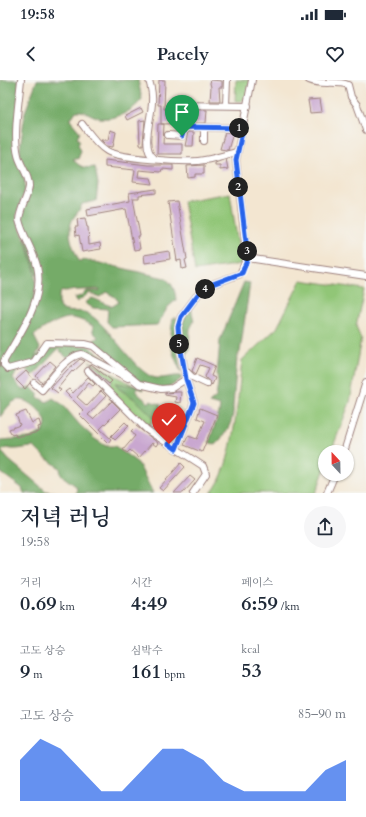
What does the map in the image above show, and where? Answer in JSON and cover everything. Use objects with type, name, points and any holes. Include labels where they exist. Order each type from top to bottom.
[{"type":"street","points":[[21,80],[17,154],[28,179],[29,187],[21,208],[19,220],[37,267],[38,286],[28,318],[4,360],[4,366],[8,369],[31,363],[47,343],[85,344],[93,346],[133,381]]},
{"type":"street","points":[[149,80],[152,102],[148,152],[154,158]]},
{"type":"street","points":[[226,105],[227,80]]},
{"type":"street","points":[[176,449],[193,408],[192,396],[186,379],[179,339],[178,327],[181,317],[199,293],[210,285],[242,273],[248,258],[239,196],[237,152],[248,106],[252,80]]},
{"type":"street","points":[[309,80],[318,84],[342,83],[348,85],[351,97],[357,105],[366,130]]},
{"type":"street","points":[[173,105],[248,106]]},
{"type":"street","points":[[82,124],[96,141],[107,151],[113,153],[198,161],[237,152]]},
{"type":"street","points":[[204,127],[204,141]]},
{"type":"street","points":[[168,134],[182,136],[184,128],[243,128]]},
{"type":"street","points":[[248,258],[366,276]]},
{"type":"street","points":[[34,383],[42,390],[74,356],[82,354],[133,381],[161,389],[172,388],[186,379]]},
{"type":"street","points":[[184,369],[192,377],[207,384]]},
{"type":"street","points":[[88,371],[147,430],[206,470],[206,474],[193,493]]},
{"type":"street","points":[[346,445],[366,382]]},
{"type":"street","points":[[327,493],[332,481]]},
{"type":"green space","points":[[0,80],[19,80],[15,154],[25,181],[25,190],[17,214],[17,220],[34,267],[36,280],[32,305],[21,331],[3,366],[26,366],[49,345],[88,346],[114,365],[118,371],[87,352],[81,352],[67,358],[58,349],[33,376],[24,367],[17,371],[13,379],[21,389],[25,390],[30,386],[39,395],[37,397],[47,402],[53,398],[63,405],[79,424],[95,439],[106,446],[115,446],[138,463],[153,493],[76,493],[77,487],[61,475],[60,468],[43,456],[34,447],[17,449],[7,448],[1,451],[9,460],[46,491],[61,493],[24,493],[22,488],[0,472],[0,440],[30,438],[43,432],[46,423],[39,410],[24,400],[15,401],[0,417]]},
{"type":"green space","points":[[37,80],[138,80],[142,99],[124,114],[112,118],[100,118],[83,111],[76,111],[70,120],[80,132],[77,137],[80,142],[78,144],[81,151],[78,159],[73,159],[82,167],[95,167],[98,184],[96,201],[82,204],[71,222],[71,239],[79,261],[87,260],[165,278],[173,288],[176,300],[168,307],[157,325],[112,327],[107,322],[108,309],[93,308],[85,303],[92,298],[107,305],[113,306],[119,302],[115,297],[106,292],[100,297],[89,293],[77,302],[74,298],[81,296],[86,291],[99,291],[100,289],[62,291],[59,295],[59,307],[65,311],[87,313],[95,319],[104,327],[131,359],[148,375],[156,378],[181,376],[181,379],[172,385],[161,388],[150,386],[128,374],[93,341],[98,337],[93,332],[93,326],[73,318],[58,321],[34,336],[40,348],[33,361],[9,368],[5,361],[12,351],[40,285],[21,222],[30,186],[20,155],[25,112]]},
{"type":"green space","points":[[236,80],[250,80],[246,97],[242,101],[235,101]]},
{"type":"green space","points":[[230,193],[241,264],[195,271],[183,201]]},
{"type":"green space","points":[[301,280],[364,289],[356,326],[361,338],[350,402],[334,445],[318,445],[318,481],[320,481],[316,493],[211,493],[219,482],[230,449],[234,430],[242,360],[277,328]]},
{"type":"green space","points":[[244,282],[250,283],[240,352],[237,357],[233,412],[231,422],[226,432],[215,445],[209,442],[220,406],[209,403],[216,397],[220,340]]},
{"type":"green space","points":[[191,308],[194,321],[190,329],[189,349],[187,353],[183,353],[181,329],[184,319]]},
{"type":"green space","points":[[173,318],[177,318],[177,348],[181,372],[171,346]]},
{"type":"green space","points":[[89,361],[135,386],[117,383],[118,388],[136,400],[154,418],[148,429],[107,387],[113,381]]},
{"type":"green space","points":[[116,383],[143,387],[143,390],[137,388],[135,390],[149,403],[150,401],[160,404],[163,415],[154,418],[136,400],[118,388]]},
{"type":"building","points":[[159,80],[165,80],[164,109],[207,110],[206,123],[161,124],[161,105],[158,105]]},
{"type":"building","points":[[211,80],[222,81],[222,87],[219,87],[220,101],[210,101]]},
{"type":"building","points":[[320,99],[322,112],[310,113],[308,100]]},
{"type":"building","points":[[141,108],[143,112],[127,120],[125,116]]},
{"type":"building","points":[[145,120],[143,145],[140,145],[139,121]]},
{"type":"building","points":[[158,124],[164,124],[163,144],[182,144],[182,154],[157,154]]},
{"type":"building","points":[[110,130],[116,132],[113,147],[107,146],[101,140],[108,140]]},
{"type":"building","points":[[188,132],[194,132],[193,146],[185,146]]},
{"type":"building","points":[[225,132],[233,133],[228,150],[220,149]]},
{"type":"building","points":[[226,159],[228,169],[220,170],[220,165],[215,165],[215,163]]},
{"type":"building","points":[[105,160],[148,165],[173,165],[173,170],[162,169],[161,172],[139,170],[138,177],[151,178],[153,184],[133,182],[135,170],[105,167]]},
{"type":"building","points":[[204,165],[204,174],[195,174],[195,177],[188,178],[187,166]]},
{"type":"building","points":[[156,189],[156,193],[139,195],[139,198],[133,198],[140,236],[138,236],[140,249],[134,250],[126,209],[88,216],[87,209],[130,201],[129,193]]},
{"type":"building","points":[[177,201],[187,259],[185,260],[187,268],[182,269],[181,260],[177,261],[168,202]]},
{"type":"building","points":[[85,218],[88,227],[89,245],[100,243],[101,249],[82,252],[79,235],[76,236],[75,227],[78,227],[77,219]]},
{"type":"building","points":[[169,251],[170,259],[145,263],[144,255]]},
{"type":"building","points":[[197,358],[215,366],[211,376],[215,378],[212,385],[205,377],[209,368],[200,365],[196,374],[192,371]]},
{"type":"building","points":[[80,359],[85,361],[73,372],[72,371],[58,388],[61,390],[58,393],[51,388],[67,370]]},
{"type":"building","points":[[50,361],[56,366],[42,383],[36,376]]},
{"type":"building","points":[[91,364],[112,381],[109,384],[89,367]]},
{"type":"building","points":[[26,371],[33,379],[25,389],[16,380]]},
{"type":"building","points":[[88,377],[95,384],[93,386],[89,383],[77,397],[87,406],[101,391],[106,396],[88,415],[93,419],[112,401],[120,409],[100,429],[111,439],[108,443],[79,414],[83,410],[65,392],[69,389],[73,393]]},
{"type":"building","points":[[181,392],[180,403],[175,402],[176,397],[165,395],[165,393]]},
{"type":"building","points":[[200,408],[217,415],[202,452],[184,445],[188,436],[197,439],[205,421],[197,418]]},
{"type":"building","points":[[26,411],[32,423],[39,420],[41,426],[38,427],[39,432],[16,437],[15,434],[12,435],[9,429],[20,425],[16,415]]},
{"type":"building","points":[[155,421],[177,430],[175,434],[154,425]]},
{"type":"building","points":[[125,422],[129,426],[115,440],[111,436]]},
{"type":"building","points":[[136,426],[158,443],[156,446],[152,443],[139,458],[130,450],[127,453],[123,450],[135,436],[131,431]]},
{"type":"building","points":[[181,463],[185,467],[163,491],[159,488]]},
{"type":"building","points":[[190,476],[195,480],[183,493],[174,493]]},
{"type":"route","points":[[169,444],[176,449],[194,403],[186,379],[181,354],[178,327],[181,317],[199,293],[210,285],[242,273],[248,258],[239,196],[236,160],[243,128],[186,127],[184,128],[182,136]]}]
